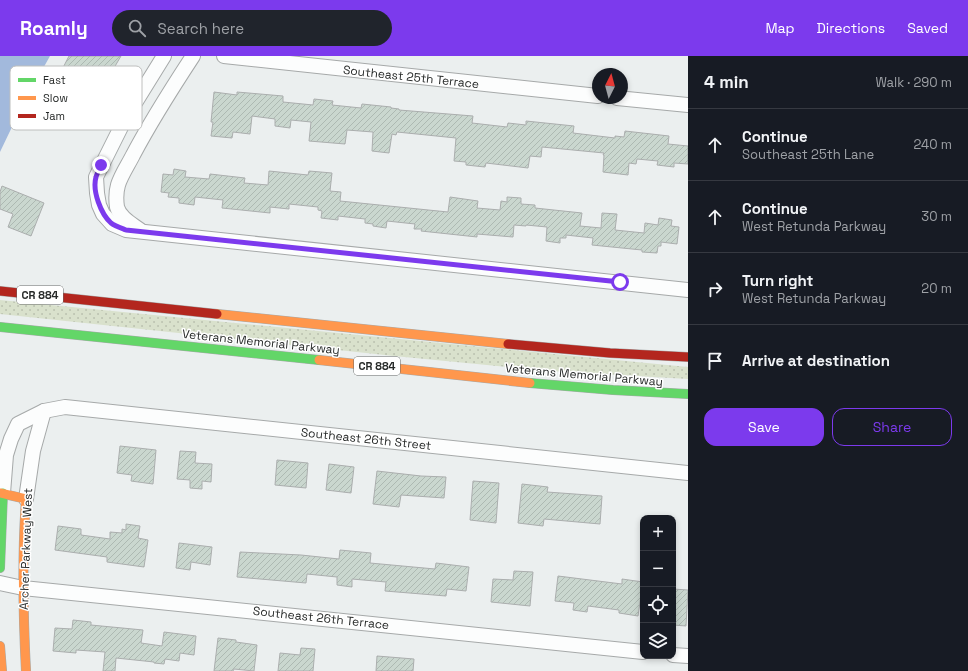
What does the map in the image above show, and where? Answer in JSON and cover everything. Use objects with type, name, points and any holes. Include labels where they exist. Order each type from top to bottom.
[{"type":"main road","name":"Veterans Memorial Parkway","points":[[0,291],[487,342],[610,353],[688,357]]},
{"type":"main road","name":"Veterans Memorial Parkway","points":[[0,327],[506,381],[608,390],[688,394]]},
{"type":"main road","points":[[138,350],[237,352]]},
{"type":"main road","points":[[0,568],[1,493],[26,499]]},
{"type":"main road","name":"Archer Parkway West","points":[[26,499],[24,521],[23,588],[26,671]]},
{"type":"main road","points":[[0,646],[2,671]]},
{"type":"street","points":[[142,92],[164,56]]},
{"type":"street","points":[[144,232],[128,222],[122,216],[118,208],[116,195],[118,185],[146,132],[193,56]]},
{"type":"street","name":"Southeast 25th Terrace","points":[[224,56],[592,95]]},
{"type":"street","points":[[628,99],[688,105]]},
{"type":"street","points":[[120,130],[96,177],[99,205],[103,214],[112,224],[126,230],[688,290]]},
{"type":"street","name":"Southeast 26th Street","points":[[44,412],[65,407],[688,473]]},
{"type":"street","points":[[1,493],[6,455],[18,424],[44,412]]},
{"type":"street","name":"Archer Parkway West","points":[[26,499],[33,451],[44,412]]},
{"type":"street","name":"Southeast 26th Terrace","points":[[0,583],[23,588],[640,652]]},
{"type":"street","points":[[676,655],[688,656]]},
{"type":"green space","points":[[0,300],[688,367],[688,379],[550,371],[0,314]]},
{"type":"water","points":[[0,56],[50,56],[44,66],[10,66],[11,130],[0,152]]},
{"type":"building","points":[[69,56],[121,56],[115,66],[64,66]]},
{"type":"building","points":[[214,92],[237,95],[237,92],[283,96],[283,102],[313,105],[314,99],[333,101],[332,105],[361,108],[362,104],[391,107],[399,110],[473,116],[472,123],[507,127],[508,123],[526,125],[526,121],[574,126],[573,133],[615,138],[615,136],[624,137],[625,131],[669,136],[668,144],[688,146],[688,164],[674,163],[674,167],[657,165],[658,161],[637,159],[636,164],[629,163],[628,175],[603,172],[604,153],[542,147],[541,157],[530,156],[528,168],[486,163],[485,167],[466,165],[466,162],[454,161],[456,138],[397,132],[396,135],[392,134],[389,153],[372,151],[373,132],[347,130],[345,144],[309,141],[311,122],[291,120],[290,128],[275,126],[275,119],[252,116],[250,134],[233,132],[232,138],[211,136]]},
{"type":"building","points":[[174,169],[186,171],[185,177],[209,179],[210,174],[245,178],[244,183],[268,185],[269,171],[308,175],[309,171],[332,173],[330,191],[341,192],[340,201],[448,212],[450,197],[478,201],[477,208],[500,210],[501,201],[507,202],[507,197],[521,198],[521,204],[535,205],[535,208],[582,213],[580,226],[601,228],[602,213],[617,214],[615,230],[644,233],[645,223],[658,225],[659,218],[672,220],[671,226],[679,227],[677,244],[661,242],[661,246],[658,246],[657,253],[642,252],[642,250],[592,245],[593,238],[566,235],[566,238],[560,238],[560,243],[546,241],[547,227],[514,225],[513,237],[477,234],[477,237],[421,231],[422,229],[414,229],[415,224],[387,221],[386,228],[365,223],[365,219],[338,216],[338,220],[321,218],[322,211],[318,210],[318,207],[289,204],[289,209],[270,207],[270,213],[222,208],[223,200],[195,197],[194,205],[179,203],[179,198],[168,197],[169,193],[161,192],[163,174],[173,175]]},
{"type":"building","points":[[2,186],[44,203],[31,236],[8,227],[13,214],[0,209],[0,192]]},
{"type":"building","points":[[120,446],[156,450],[153,484],[131,481],[132,475],[117,473]]},
{"type":"building","points":[[180,451],[196,452],[195,463],[212,464],[211,482],[202,481],[202,489],[190,488],[190,480],[177,479]]},
{"type":"building","points":[[277,460],[308,463],[306,488],[275,485]]},
{"type":"building","points":[[329,464],[354,467],[351,493],[326,490]]},
{"type":"building","points":[[377,471],[446,477],[444,498],[401,495],[399,507],[373,504]]},
{"type":"building","points":[[473,481],[499,483],[496,523],[470,520]]},
{"type":"building","points":[[522,484],[548,487],[547,492],[602,496],[600,524],[544,519],[543,526],[518,523]]},
{"type":"building","points":[[126,524],[140,526],[138,538],[148,540],[144,567],[107,562],[107,557],[55,550],[58,526],[81,529],[81,535],[110,539],[110,532],[122,533],[122,529],[126,530]]},
{"type":"building","points":[[179,543],[212,547],[210,565],[191,562],[190,570],[176,568]]},
{"type":"building","points":[[340,550],[371,553],[370,563],[435,569],[436,563],[469,567],[466,591],[447,589],[446,596],[385,591],[386,582],[352,579],[352,587],[337,585],[337,577],[307,574],[306,583],[237,577],[240,552],[301,555],[339,559]]},
{"type":"building","points":[[514,571],[533,572],[530,606],[491,602],[493,579],[513,580]]},
{"type":"building","points":[[558,576],[622,584],[622,579],[640,582],[640,602],[638,616],[619,613],[619,610],[588,606],[587,612],[573,610],[574,603],[555,601]]},
{"type":"building","points":[[676,589],[688,590],[686,626],[676,625]]},
{"type":"building","points":[[73,620],[91,622],[91,625],[143,630],[141,643],[162,646],[164,632],[196,636],[194,655],[180,653],[179,661],[165,659],[164,664],[116,658],[115,671],[103,671],[105,652],[76,650],[76,653],[53,651],[55,628],[72,629]]},
{"type":"building","points":[[218,638],[236,640],[236,642],[257,645],[254,671],[234,669],[233,671],[214,671]]},
{"type":"building","points":[[301,648],[315,649],[313,671],[278,671],[280,653],[300,655]]},
{"type":"building","points":[[377,656],[414,659],[413,671],[376,671]]},
{"type":"traffic: fast","points":[[0,327],[319,360]]},
{"type":"traffic: fast","points":[[530,383],[613,390],[688,394]]},
{"type":"traffic: fast","points":[[0,568],[3,493]]},
{"type":"traffic: slow","points":[[217,314],[508,344]]},
{"type":"traffic: slow","points":[[319,360],[530,383]]},
{"type":"traffic: slow","points":[[0,493],[26,499],[23,585],[26,671]]},
{"type":"traffic: slow","points":[[0,646],[2,671]]},
{"type":"traffic: jam","points":[[0,291],[217,314]]},
{"type":"traffic: jam","points":[[508,344],[610,353],[688,357]]},
{"type":"route","points":[[101,165],[96,177],[99,205],[103,214],[112,224],[126,230],[620,282]]}]
